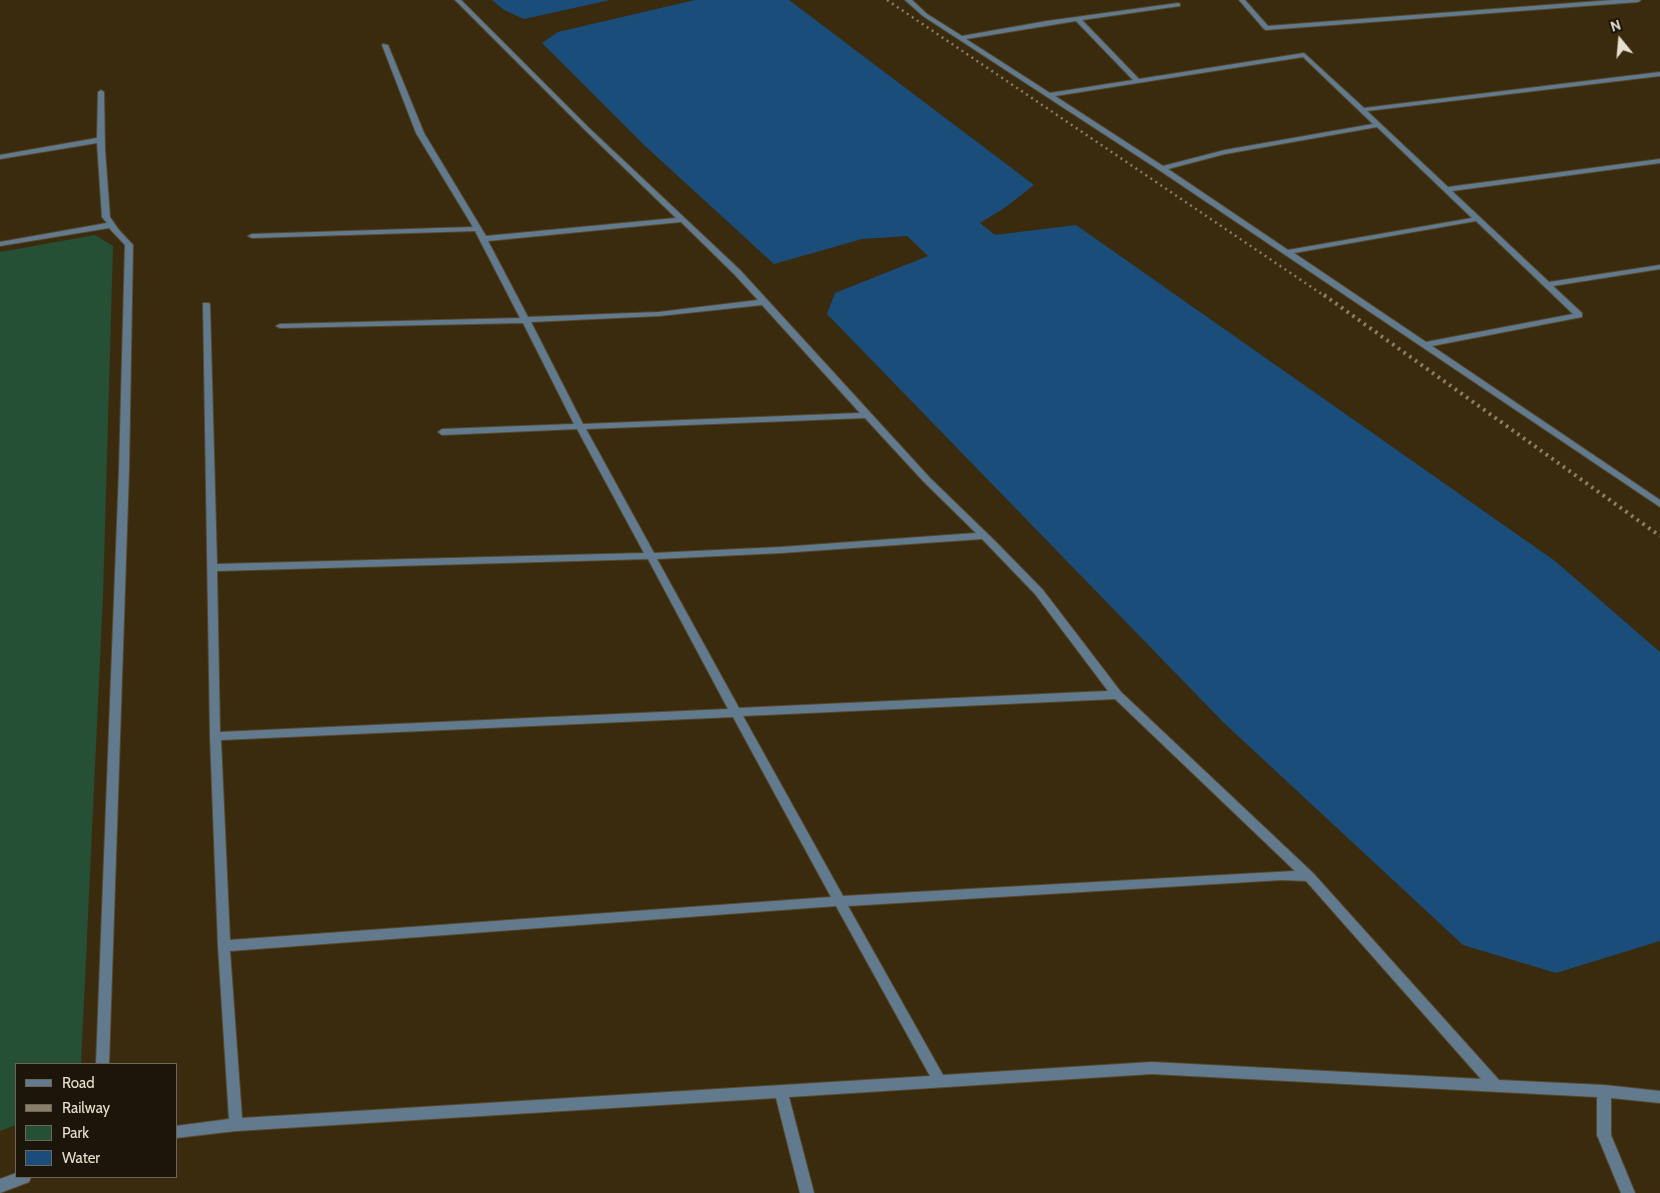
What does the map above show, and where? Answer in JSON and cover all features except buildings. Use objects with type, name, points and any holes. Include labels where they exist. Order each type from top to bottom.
[{"type":"street","points":[[458,0],[587,129],[737,272],[927,480],[1039,592],[1117,696],[1308,876],[1495,1085]]},
{"type":"street","points":[[908,0],[924,15],[1162,168],[1660,504]]},
{"type":"street","points":[[1242,0],[1266,28],[1638,0]]},
{"type":"street","points":[[961,38],[1178,5]]},
{"type":"street","points":[[1078,19],[1138,81]]},
{"type":"street","points":[[385,45],[420,133],[478,229],[581,428],[940,1082]]},
{"type":"street","points":[[1048,95],[1304,55],[1579,315],[1425,345]]},
{"type":"street","points":[[1361,110],[1660,74]]},
{"type":"street","points":[[101,92],[101,140],[106,217],[130,245],[124,480],[103,1063]]},
{"type":"street","points":[[1162,168],[1225,152],[1378,125]]},
{"type":"street","points":[[0,157],[101,140]]},
{"type":"street","points":[[1446,190],[1660,161]]},
{"type":"street","points":[[1288,252],[1476,219]]},
{"type":"street","points":[[484,240],[682,220]]},
{"type":"street","points":[[0,244],[111,225]]},
{"type":"street","points":[[252,236],[478,229]]},
{"type":"street","points":[[1546,285],[1660,268]]},
{"type":"street","points":[[280,326],[526,320],[659,314],[764,302]]},
{"type":"street","points":[[206,305],[215,736],[224,946],[236,1126]]},
{"type":"street","points":[[442,432],[581,428],[868,415]]},
{"type":"street","points":[[212,568],[651,556],[781,550],[984,536]]},
{"type":"street","points":[[215,736],[1117,696]]},
{"type":"street","points":[[224,946],[840,900],[1282,875],[1308,876]]},
{"type":"street","points":[[178,1132],[236,1126],[1152,1068],[1604,1091],[1660,1097]]},
{"type":"street","points":[[781,1091],[807,1193]]},
{"type":"street","points":[[1604,1091],[1604,1135],[1628,1193]]},
{"type":"street","points":[[0,1186],[21,1178]]},
{"type":"green space","points":[[95,235],[113,246],[103,596],[81,1063],[15,1063],[15,1125],[0,1131],[0,252]]},
{"type":"water","points":[[492,0],[610,0],[524,19],[504,10]]},
{"type":"water","points":[[695,0],[789,0],[1034,185],[1006,207],[980,223],[995,235],[1076,225],[1555,561],[1660,652],[1660,941],[1556,973],[1463,945],[1224,723],[827,314],[835,293],[928,256],[907,236],[862,239],[774,264],[644,145],[542,43],[558,32]]},
{"type":"railway","points":[[887,0],[1326,297]]},
{"type":"railway","points":[[1324,295],[1660,536]]}]
